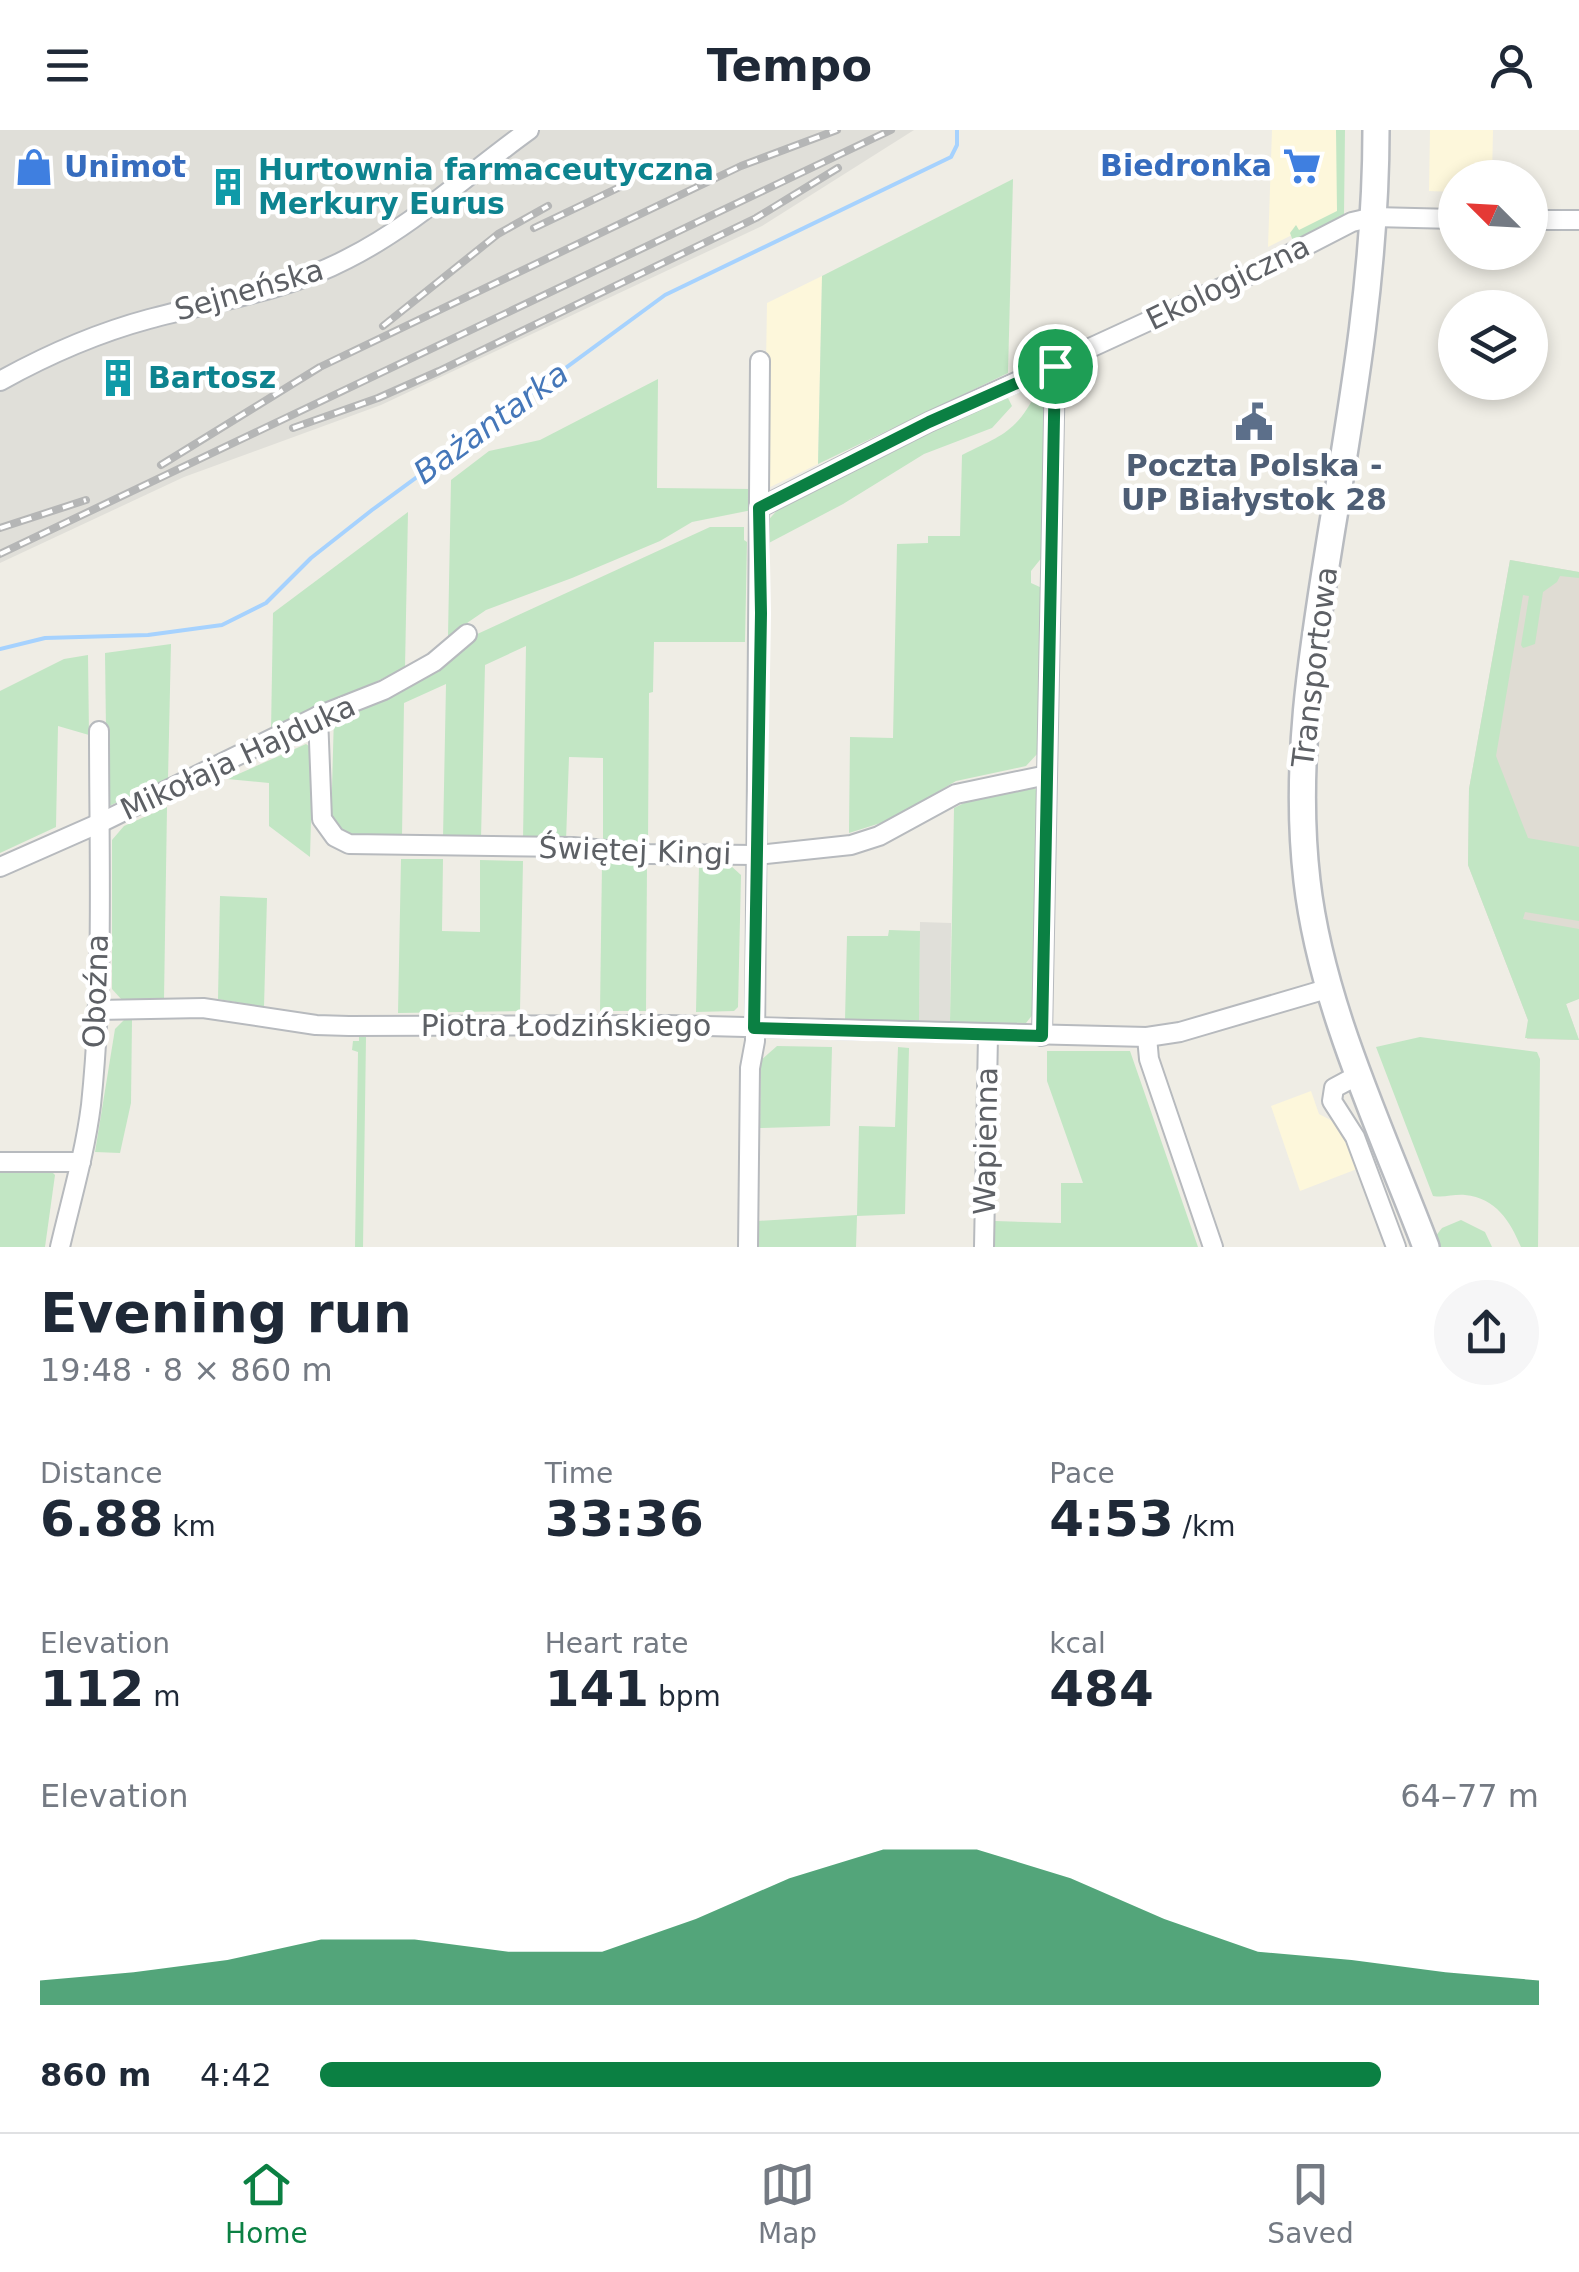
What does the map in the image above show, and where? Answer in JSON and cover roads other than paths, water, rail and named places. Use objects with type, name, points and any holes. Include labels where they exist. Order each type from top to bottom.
[{"type":"street","name":"Transportowa","points":[[1376,130],[1374,217],[1358,372],[1307,682],[1300,773],[1307,885],[1330,988],[1426,1247]]},
{"type":"street","name":"Sejneńska","points":[[0,381],[109,332],[263,290],[348,259],[399,228],[517,133]]},
{"type":"street","points":[[1374,217],[1438,219]]},
{"type":"street","name":"Ekologiczna","points":[[759,508],[929,422],[1251,274],[1346,225],[1374,217]]},
{"type":"street","points":[[1548,220],[1579,220]]},
{"type":"street","points":[[748,1247],[757,855],[760,360]]},
{"type":"street","points":[[1042,1036],[1055,366]]},
{"type":"street","name":"Mikołaja Hajduka","points":[[0,867],[102,822],[318,716],[384,690],[434,662],[466,634]]},
{"type":"street","name":"Świętej Kingi","points":[[318,716],[322,819],[335,838],[349,844],[572,847],[649,854],[757,855],[851,845],[878,836],[956,794],[1046,775]]},
{"type":"street","name":"Oboźna","points":[[60,1247],[90,1107],[102,822],[98,731]]},
{"type":"street","name":"Piotra Łodzińskiego","points":[[97,1010],[203,1008],[349,1026],[580,1024],[1146,1037],[1180,1032],[1330,988]]},
{"type":"street","name":"Wapienna","points":[[984,1247],[988,1035]]},
{"type":"street","points":[[1146,1037],[1149,1060],[1213,1247]]},
{"type":"street","points":[[1360,1074],[1337,1085],[1331,1096],[1355,1137],[1396,1247]]},
{"type":"street","points":[[0,1162],[81,1162]]},
{"type":"waterway","name":"Bażantarka","points":[[0,649],[45,638],[148,635],[222,625],[266,603],[311,558],[372,510],[665,295],[951,157],[957,145],[957,130]]},
{"type":"railway","points":[[161,465],[320,367],[741,166],[837,130]]},
{"type":"railway","points":[[0,554],[891,130]]},
{"type":"railway","points":[[293,428],[439,371],[756,218],[838,168]]},
{"type":"railway","points":[[534,228],[620,187]]},
{"type":"railway","points":[[383,326],[498,234],[548,206]]},
{"type":"railway","points":[[0,528],[86,500]]},
{"type":"place","name":"Biedronka","points":[[1302,166]]},
{"type":"place","name":"Unimot","points":[[34,167]]},
{"type":"place","name":"Hurtownia farmaceutyczna Merkury Eurus","points":[[228,187]]},
{"type":"place","name":"Bartosz","points":[[118,378]]},
{"type":"place","name":"Poczta Polska - UP Białystok 28","points":[[1254,422]]}]
